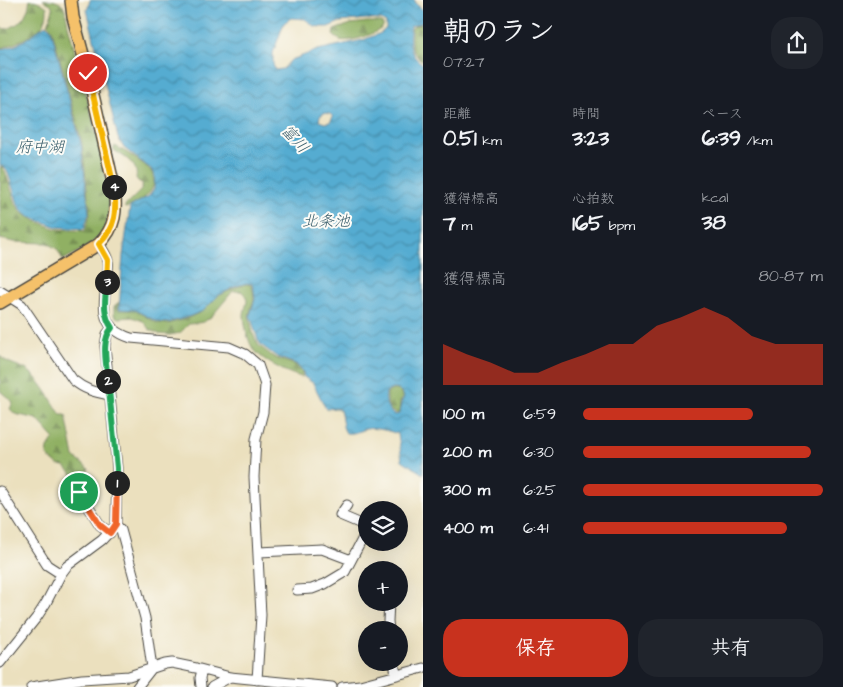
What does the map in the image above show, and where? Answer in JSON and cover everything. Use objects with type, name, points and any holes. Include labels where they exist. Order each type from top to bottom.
[{"type":"main road","points":[[5,300],[99,244],[106,237],[114,221],[116,198],[70,0]]},
{"type":"street","points":[[99,244],[108,260],[104,302],[105,315],[112,328],[120,335],[131,338],[229,347],[245,354],[258,365],[266,386],[263,412],[256,439],[254,477],[261,615],[257,680]]},
{"type":"street","points":[[0,291],[5,300],[22,305],[73,380],[82,388],[109,395]]},
{"type":"street","points":[[0,663],[37,617],[61,574],[72,561],[110,533],[116,524],[117,468],[105,346],[107,334],[112,328]]},
{"type":"street","points":[[0,491],[47,565],[61,574]]},
{"type":"street","points":[[79,492],[100,525],[110,533]]},
{"type":"street","points":[[347,505],[340,515],[358,523]]},
{"type":"street","points":[[116,524],[120,530],[146,618],[152,668],[137,687]]},
{"type":"street","points":[[297,590],[325,584],[345,572],[358,547]]},
{"type":"street","points":[[259,552],[322,549],[351,560]]},
{"type":"street","points":[[31,687],[82,679],[130,676],[172,663],[230,677],[332,687]]},
{"type":"street","points":[[342,687],[360,685],[423,668]]},
{"type":"street","points":[[201,687],[202,670]]},
{"type":"street","points":[[395,671],[396,675]]},
{"type":"street","points":[[212,687],[230,677]]},
{"type":"green space","points":[[30,0],[39,2],[47,7],[44,23],[24,39],[0,48],[0,28],[8,29],[17,24],[24,17]]},
{"type":"green space","points":[[43,0],[57,2],[65,9],[98,141],[108,194],[108,215],[103,231],[88,246],[63,260],[57,249],[47,243],[14,242],[0,239],[0,167],[5,171],[16,204],[22,213],[36,221],[56,229],[85,231],[90,214],[82,143],[52,29],[48,24],[53,9],[51,4]]},
{"type":"green space","points":[[379,22],[383,24],[383,27],[369,35],[344,41],[333,35],[334,30],[351,24]]},
{"type":"green space","points":[[423,24],[423,61],[413,50],[411,38],[412,28]]},
{"type":"green space","points":[[115,146],[145,165],[151,171],[154,178],[154,184],[148,194],[143,199],[126,208],[124,207],[141,190],[143,184],[136,178],[133,165],[114,150]]},
{"type":"green space","points":[[246,284],[251,285],[253,290],[254,300],[249,315],[253,334],[259,346],[275,358],[296,365],[302,372],[302,377],[275,366],[261,357],[252,347],[244,316],[247,300],[241,291],[233,291],[212,316],[204,322],[189,324],[180,333],[170,335],[159,334],[149,329],[143,321],[132,317],[118,318],[114,315],[114,306],[119,302],[118,310],[135,310],[157,323],[168,324],[203,311],[218,296]]},
{"type":"green space","points":[[0,356],[31,373],[43,387],[61,415],[66,415],[74,457],[89,469],[79,482],[65,466],[58,465],[47,456],[48,448],[54,438],[37,419],[15,414],[10,409],[13,402],[0,391]]},
{"type":"green space","points":[[392,390],[398,390],[403,397],[400,402],[399,413],[392,412],[388,407],[387,393]]},
{"type":"water","name":"北条池","points":[[90,0],[415,0],[415,3],[423,10],[423,22],[411,26],[410,37],[412,52],[418,61],[423,64],[423,474],[402,460],[398,434],[373,429],[346,433],[343,428],[340,410],[336,408],[326,409],[313,383],[304,377],[303,372],[296,364],[277,357],[261,345],[250,315],[255,299],[252,284],[247,283],[236,286],[218,296],[203,311],[168,323],[158,322],[135,310],[119,309],[123,255],[130,207],[149,196],[154,189],[155,177],[151,169],[124,148],[118,138],[87,10]],"holes":[[[291,18],[305,19],[314,26],[320,27],[366,19],[381,20],[386,23],[386,28],[381,33],[363,40],[318,50],[291,60],[283,69],[275,70],[273,53],[284,23]],[[324,113],[330,114],[333,117],[330,122],[325,123],[319,121],[320,116]],[[394,389],[402,393],[404,397],[399,414],[394,415],[388,408],[386,392]]]},
{"type":"water","name":"府中湖","points":[[47,25],[51,29],[81,144],[89,213],[84,229],[57,227],[30,217],[23,212],[18,204],[7,170],[0,166],[0,49],[18,44]]},
{"type":"route","points":[[79,492],[100,525],[110,533],[116,524],[117,468],[105,346],[107,334],[112,328],[105,315],[104,302],[108,260],[99,244],[106,237],[114,221],[116,198],[88,73]]},
{"type":"water label","name":"富川","points":[[295,139]]}]
